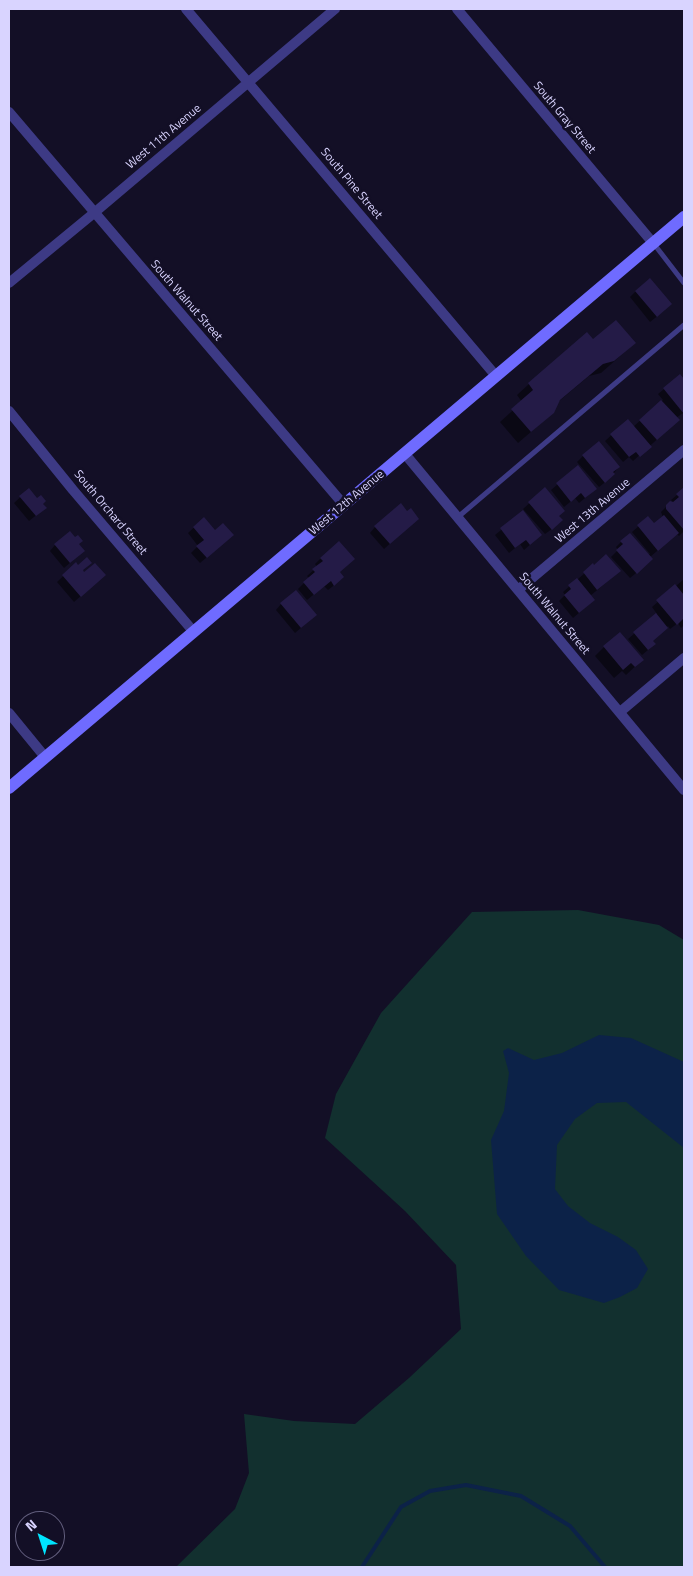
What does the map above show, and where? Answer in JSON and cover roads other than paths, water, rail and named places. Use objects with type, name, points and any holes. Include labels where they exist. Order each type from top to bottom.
[{"type":"main road","name":"West 12th Avenue","points":[[9,788],[684,217]]},
{"type":"street","name":"South Pine Street","points":[[186,9],[496,376]]},
{"type":"street","name":"West 11th Avenue","points":[[9,283],[94,214],[335,9]]},
{"type":"street","name":"South Gray Street","points":[[458,9],[653,243]]},
{"type":"street","name":"South Walnut Street","points":[[9,112],[344,505]]},
{"type":"street","name":"South Orchard Street","points":[[9,411],[73,490],[193,631]]},
{"type":"street","name":"West 13th Avenue","points":[[518,590],[684,450]]},
{"type":"street","name":"South Walnut Street","points":[[405,454],[684,790]]},
{"type":"street","points":[[620,712],[684,658]]},
{"type":"street","points":[[9,713],[45,757]]},
{"type":"lane","points":[[653,243],[684,283]]},
{"type":"lane","points":[[458,517],[684,325]]},
{"type":"water","points":[[599,1035],[631,1038],[684,1062],[684,1148],[626,1102],[597,1103],[575,1119],[557,1145],[555,1189],[568,1206],[590,1223],[618,1237],[636,1250],[648,1269],[637,1288],[604,1303],[559,1290],[526,1256],[497,1214],[491,1140],[504,1111],[509,1073],[503,1051],[508,1048],[534,1060],[562,1053]]},
{"type":"waterway","points":[[362,1567],[401,1507],[430,1491],[466,1485],[521,1496],[570,1526],[605,1567]]}]
